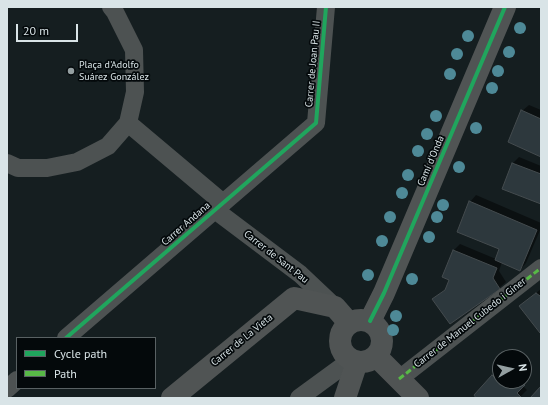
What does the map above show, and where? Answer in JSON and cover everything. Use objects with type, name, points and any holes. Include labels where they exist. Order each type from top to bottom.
[{"type":"street","points":[[7,163],[18,168],[47,168],[77,162],[108,146],[128,123],[135,92],[134,50],[111,7]]},
{"type":"street","name":"Carrer de Joan Pau II","points":[[316,123],[326,7]]},
{"type":"street","name":"Camí d'Onda","points":[[360,322],[384,292],[506,7]]},
{"type":"street","name":"Carrer de Sant Pau","points":[[128,123],[219,206],[300,274],[335,307],[360,322]]},
{"type":"street","name":"Carrer Andana","points":[[67,337],[316,123]]},
{"type":"street","name":"Carrer de Manuel Cubedo i Giner","points":[[399,379],[541,268]]},
{"type":"street","points":[[294,298],[300,274]]},
{"type":"street","name":"Carrer de Sant Pau","points":[[294,298],[335,307]]},
{"type":"street","name":"Carrer de La Vieta","points":[[172,398],[294,298]]},
{"type":"street","points":[[299,398],[361,359],[382,344],[382,337],[376,325],[360,322],[344,328],[340,334],[339,342],[345,355],[361,359],[399,379],[418,398]]},
{"type":"street","points":[[345,398],[361,359]]},
{"type":"street","points":[[7,389],[16,381]]},
{"type":"building","points":[[521,110],[541,119],[541,157],[508,142]]},
{"type":"building","points":[[512,163],[541,174],[541,204],[502,189]]},
{"type":"building","points":[[469,201],[537,230],[520,271],[495,260],[499,249],[457,232]]},
{"type":"building","points":[[453,250],[497,268],[493,278],[500,289],[450,324],[432,299],[445,290],[449,280],[442,277]]},
{"type":"building","points":[[536,293],[540,296],[541,295],[540,333],[519,306]]},
{"type":"building","points":[[492,375],[492,389],[521,389],[517,393],[521,397],[476,398],[474,395]]},
{"type":"building","points":[[541,386],[541,398],[530,398]]},
{"type":"marked path","points":[[399,379],[541,268]]},
{"type":"cycle path","points":[[67,337],[316,123],[326,7]]},
{"type":"cycle path","points":[[370,321],[384,293],[505,7]]},
{"type":"place","name":"Plaça d'Adolfo Suárez González","points":[[71,71]]}]
